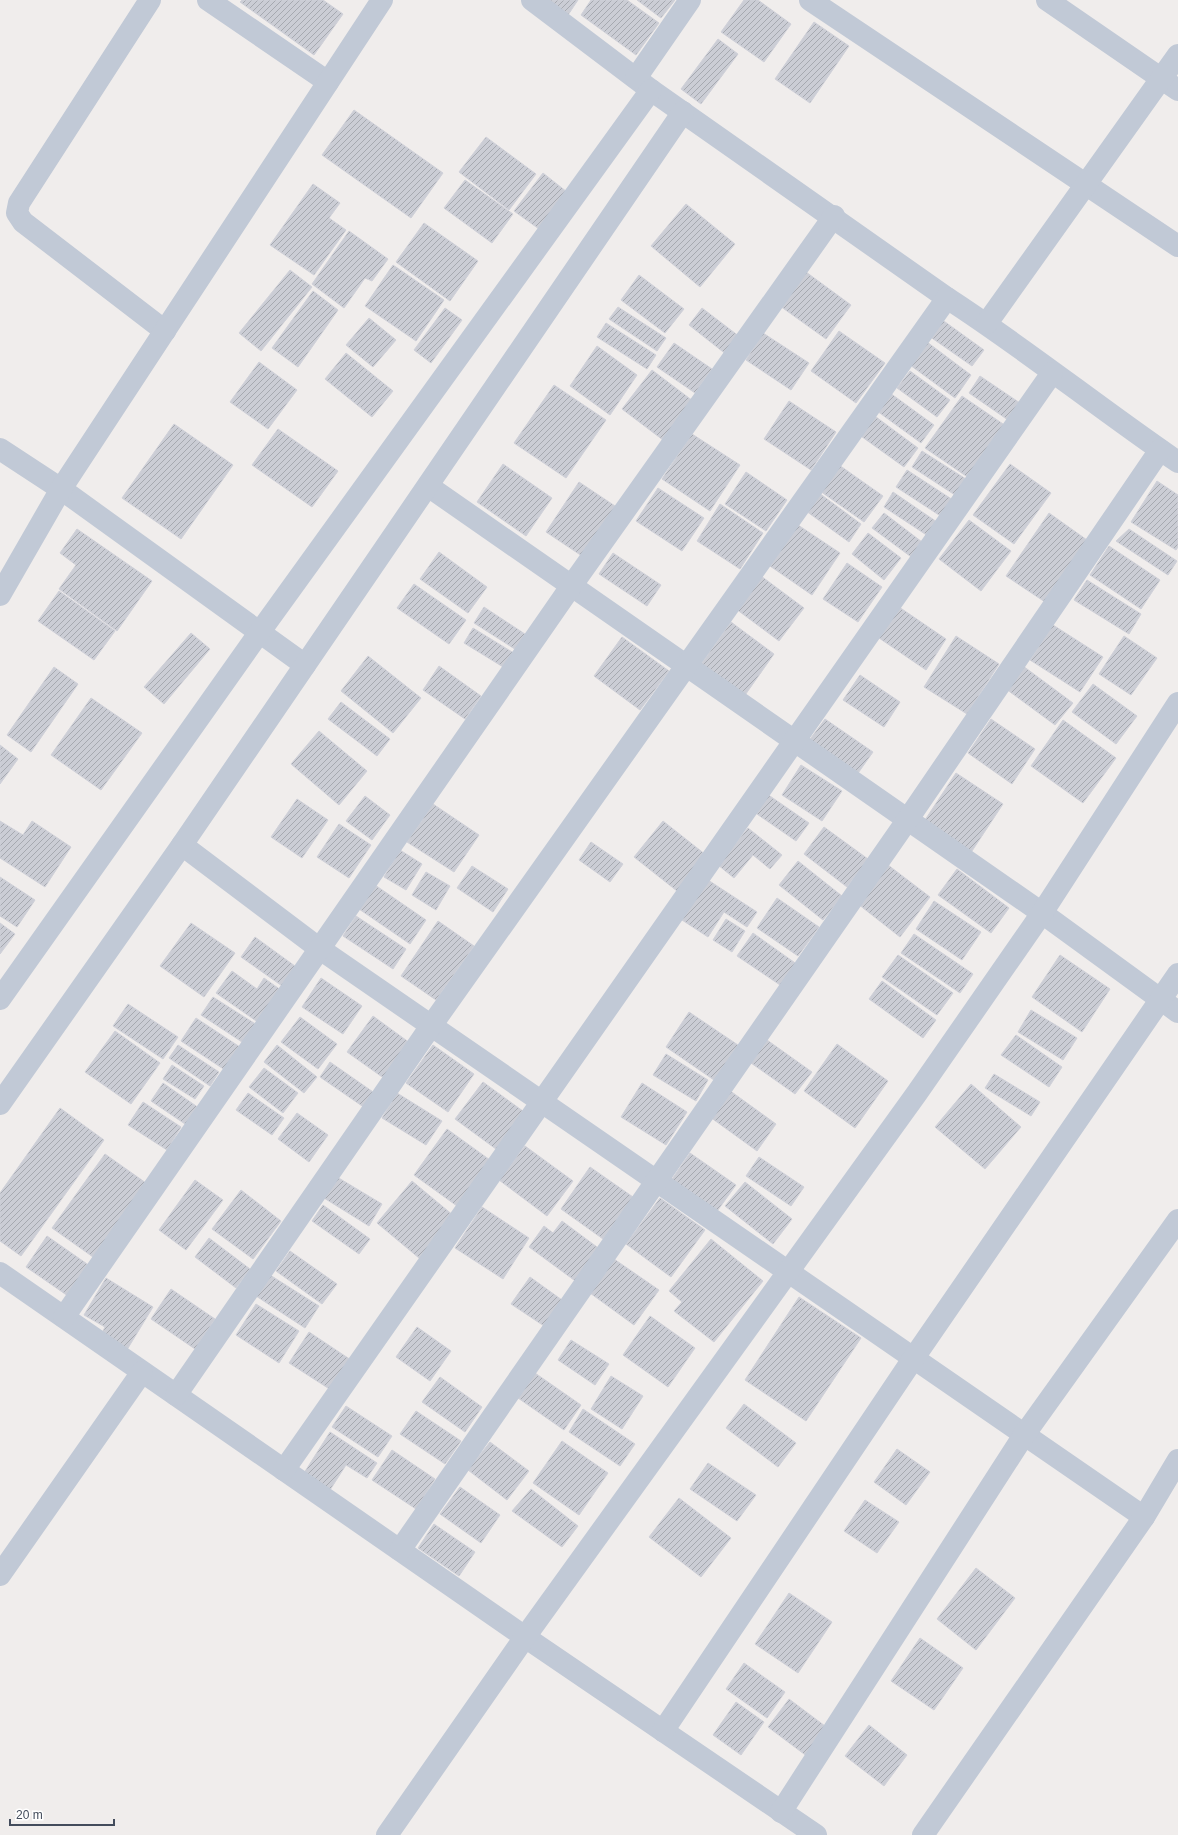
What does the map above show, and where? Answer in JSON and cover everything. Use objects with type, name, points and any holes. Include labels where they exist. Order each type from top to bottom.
[{"type":"street","points":[[23,222],[17,213],[18,203],[150,0]]},
{"type":"street","points":[[208,0],[328,82]]},
{"type":"street","points":[[0,595],[61,489],[382,0]]},
{"type":"street","points":[[532,0],[683,112],[834,216],[947,298],[987,324],[1052,373],[1178,462]]},
{"type":"street","points":[[0,998],[259,633],[644,84],[690,0]]},
{"type":"street","points":[[810,0],[1178,246]]},
{"type":"street","points":[[1047,0],[1170,84]]},
{"type":"street","points":[[987,324],[1087,184],[1170,84],[1178,55]]},
{"type":"street","points":[[0,1104],[182,845],[683,112]]},
{"type":"street","points":[[0,207],[23,222],[165,331]]},
{"type":"street","points":[[64,1317],[572,585],[834,216]]},
{"type":"street","points":[[176,1395],[431,1026],[947,298]]},
{"type":"street","points":[[284,1470],[1052,373]]},
{"type":"street","points":[[0,449],[61,489],[305,665]]},
{"type":"street","points":[[400,1550],[908,819],[1160,450]]},
{"type":"street","points":[[428,486],[1042,913],[1169,1006]]},
{"type":"street","points":[[387,1835],[525,1637],[917,1093],[1042,913],[1178,703]]},
{"type":"street","points":[[182,845],[320,949],[1144,1517]]},
{"type":"street","points":[[663,1731],[914,1359],[1169,1006],[1178,974]]},
{"type":"street","points":[[781,1812],[1024,1435],[1178,1220]]},
{"type":"street","points":[[0,1273],[525,1637],[816,1835]]},
{"type":"street","points":[[0,1575],[142,1372]]},
{"type":"street","points":[[923,1835],[1144,1517],[1178,1460]]},
{"type":"building","points":[[242,0],[323,0],[343,14],[314,55],[240,2]]},
{"type":"building","points":[[547,0],[578,0],[568,15]]},
{"type":"building","points":[[591,0],[627,0],[659,23],[636,55],[581,15]]},
{"type":"building","points":[[637,0],[675,0],[661,18]]},
{"type":"building","points":[[744,0],[758,0],[791,24],[764,62],[721,32]]},
{"type":"building","points":[[814,22],[849,46],[810,103],[775,79]]},
{"type":"building","points":[[718,39],[738,54],[701,104],[681,89]]},
{"type":"building","points":[[354,110],[443,173],[411,218],[322,155]]},
{"type":"building","points":[[486,137],[536,174],[509,210],[459,172]]},
{"type":"building","points":[[543,173],[567,192],[539,229],[514,211]]},
{"type":"building","points":[[465,180],[513,214],[492,243],[444,208]]},
{"type":"building","points":[[313,184],[340,203],[329,218],[346,230],[314,275],[270,245]]},
{"type":"building","points":[[686,204],[735,244],[700,287],[651,246]]},
{"type":"building","points":[[424,223],[478,261],[450,301],[396,262]]},
{"type":"building","points":[[349,231],[388,259],[372,281],[365,278],[344,308],[312,284]]},
{"type":"building","points":[[393,265],[444,300],[416,341],[365,306]]},
{"type":"building","points":[[290,270],[312,287],[261,351],[239,333]]},
{"type":"building","points":[[806,272],[851,305],[826,339],[780,306]]},
{"type":"building","points":[[639,275],[684,309],[665,333],[621,300]]},
{"type":"building","points":[[313,291],[338,310],[298,367],[272,348]]},
{"type":"building","points":[[618,307],[666,338],[657,351],[609,319]]},
{"type":"building","points":[[445,308],[462,320],[431,363],[414,350]]},
{"type":"building","points":[[702,308],[740,337],[727,355],[689,325]]},
{"type":"building","points":[[369,318],[396,340],[373,367],[346,345]]},
{"type":"building","points":[[941,319],[984,350],[972,366],[929,336]]},
{"type":"building","points":[[606,323],[656,355],[647,369],[597,337]]},
{"type":"building","points":[[839,331],[885,363],[856,403],[811,371]]},
{"type":"building","points":[[763,333],[809,363],[791,390],[746,360]]},
{"type":"building","points":[[927,342],[971,375],[955,398],[910,365]]},
{"type":"building","points":[[674,343],[712,369],[695,393],[657,367]]},
{"type":"building","points":[[597,346],[637,375],[610,415],[570,386]]},
{"type":"building","points":[[346,353],[393,391],[372,417],[325,379]]},
{"type":"building","points":[[259,362],[297,390],[268,429],[230,402]]},
{"type":"building","points":[[652,370],[693,401],[663,440],[622,409]]},
{"type":"building","points":[[910,371],[950,400],[937,417],[897,388]]},
{"type":"building","points":[[980,376],[1020,403],[1008,420],[969,393]]},
{"type":"building","points":[[554,385],[606,420],[566,478],[514,443]]},
{"type":"building","points":[[890,393],[934,425],[921,443],[877,411]]},
{"type":"building","points":[[962,396],[1006,426],[969,478],[925,448]]},
{"type":"building","points":[[789,401],[836,432],[811,470],[764,439]]},
{"type":"building","points":[[872,414],[918,448],[904,467],[858,434]]},
{"type":"building","points":[[174,424],[233,465],[181,539],[122,498]]},
{"type":"building","points":[[278,429],[338,471],[312,507],[252,465]]},
{"type":"building","points":[[692,434],[740,465],[710,511],[662,479]]},
{"type":"building","points":[[922,451],[969,481],[958,497],[912,467]]},
{"type":"building","points":[[503,464],[552,498],[526,536],[477,502]]},
{"type":"building","points":[[1010,464],[1051,493],[1014,544],[973,515]]},
{"type":"building","points":[[839,465],[883,496],[864,522],[820,491]]},
{"type":"building","points":[[907,470],[953,500],[942,517],[896,487]]},
{"type":"building","points":[[746,472],[787,500],[766,531],[725,504]]},
{"type":"building","points":[[1157,481],[1178,495],[1178,547],[1176,550],[1131,522]]},
{"type":"building","points":[[579,482],[618,508],[585,558],[546,532]]},
{"type":"building","points":[[658,488],[704,518],[682,551],[636,521]]},
{"type":"building","points":[[893,492],[937,522],[928,536],[884,507]]},
{"type":"building","points":[[819,493],[861,524],[849,542],[806,511]]},
{"type":"building","points":[[720,504],[763,533],[740,569],[697,541]]},
{"type":"building","points":[[884,513],[926,545],[914,559],[872,528]]},
{"type":"building","points":[[1049,513],[1087,540],[1045,602],[1006,576]]},
{"type":"building","points":[[969,520],[1011,551],[981,591],[939,559]]},
{"type":"building","points":[[798,525],[840,553],[812,595],[770,566]]},
{"type":"building","points":[[77,529],[152,581],[117,631],[59,589],[76,565],[60,553]]},
{"type":"building","points":[[1129,529],[1177,561],[1168,575],[1116,541]]},
{"type":"building","points":[[868,533],[901,558],[884,580],[852,554]]},
{"type":"building","points":[[1109,546],[1160,580],[1141,609],[1090,575]]},
{"type":"building","points":[[439,552],[487,587],[468,613],[420,579]]},
{"type":"building","points":[[613,553],[661,585],[647,606],[599,574]]},
{"type":"building","points":[[847,563],[882,587],[858,622],[823,599]]},
{"type":"building","points":[[761,576],[804,608],[779,641],[736,609]]},
{"type":"building","points":[[1087,580],[1141,614],[1129,634],[1074,600]]},
{"type":"building","points":[[414,584],[466,620],[449,644],[397,608]]},
{"type":"building","points":[[59,591],[115,631],[94,660],[38,621]]},
{"type":"building","points":[[484,607],[531,638],[521,653],[474,623]]},
{"type":"building","points":[[899,607],[946,639],[926,670],[879,638]]},
{"type":"building","points":[[731,622],[774,654],[743,698],[699,667]]},
{"type":"building","points":[[1053,625],[1103,657],[1080,692],[1030,660]]},
{"type":"building","points":[[473,628],[517,655],[508,670],[464,643]]},
{"type":"building","points":[[191,633],[210,649],[164,704],[144,687]]},
{"type":"building","points":[[956,636],[999,664],[967,714],[924,687]]},
{"type":"building","points":[[1124,636],[1157,658],[1131,695],[1099,674]]},
{"type":"building","points":[[622,637],[669,671],[640,710],[594,676]]},
{"type":"building","points":[[368,656],[421,698],[393,733],[341,691]]},
{"type":"building","points":[[439,666],[481,696],[465,719],[423,690]]},
{"type":"building","points":[[1023,666],[1073,703],[1055,725],[1006,689]]},
{"type":"building","points":[[54,667],[78,684],[31,752],[7,735]]},
{"type":"building","points":[[860,675],[900,702],[884,727],[843,700]]},
{"type":"building","points":[[1093,684],[1137,716],[1116,744],[1072,712]]},
{"type":"building","points":[[91,698],[142,733],[101,790],[51,755]]},
{"type":"building","points":[[341,702],[390,739],[377,756],[328,719]]},
{"type":"building","points":[[825,719],[873,752],[856,776],[808,742]]},
{"type":"building","points":[[991,719],[1035,749],[1012,784],[968,753]]},
{"type":"building","points":[[1063,720],[1116,758],[1083,803],[1031,766]]},
{"type":"building","points":[[319,731],[367,771],[339,805],[291,764]]},
{"type":"building","points":[[0,745],[18,759],[0,784]]},
{"type":"building","points":[[801,765],[842,791],[822,821],[782,795]]},
{"type":"building","points":[[956,773],[1003,804],[970,854],[923,823]]},
{"type":"building","points":[[767,794],[809,823],[796,841],[754,812]]},
{"type":"building","points":[[365,796],[390,815],[372,840],[346,821]]},
{"type":"building","points":[[297,799],[328,820],[302,858],[271,837]]},
{"type":"building","points":[[433,804],[479,835],[454,872],[407,842]]},
{"type":"building","points":[[0,821],[23,835],[32,821],[71,847],[45,887],[0,858]]},
{"type":"building","points":[[663,821],[706,855],[677,891],[634,857]]},
{"type":"building","points":[[339,824],[371,845],[349,878],[317,857]]},
{"type":"building","points":[[824,827],[868,859],[847,887],[804,854]]},
{"type":"building","points":[[748,828],[782,855],[770,869],[753,855],[734,878],[718,865]]},
{"type":"building","points":[[591,842],[623,864],[610,882],[579,860]]},
{"type":"building","points":[[400,850],[422,864],[406,890],[384,877]]},
{"type":"building","points":[[798,861],[842,896],[823,920],[779,885]]},
{"type":"building","points":[[888,865],[930,897],[900,937],[858,904]]},
{"type":"building","points":[[472,866],[508,889],[493,912],[457,888]]},
{"type":"building","points":[[957,869],[1009,908],[991,933],[938,895]]},
{"type":"building","points":[[426,872],[450,886],[436,910],[412,895]]},
{"type":"building","points":[[0,877],[35,900],[17,927],[0,916]]},
{"type":"building","points":[[708,880],[757,912],[747,927],[724,912],[708,937],[682,920]]},
{"type":"building","points":[[375,885],[426,920],[410,944],[359,909]]},
{"type":"building","points":[[777,898],[819,927],[798,956],[757,928]]},
{"type":"building","points":[[934,901],[981,932],[962,960],[916,929]]},
{"type":"building","points":[[356,916],[406,949],[393,969],[343,936]]},
{"type":"building","points":[[726,919],[745,931],[732,952],[713,940]]},
{"type":"building","points":[[438,921],[474,946],[436,1000],[401,976]]},
{"type":"building","points":[[0,923],[15,934],[0,954]]},
{"type":"building","points":[[191,923],[235,953],[204,997],[160,966]]},
{"type":"building","points":[[753,933],[798,965],[783,987],[737,956]]},
{"type":"building","points":[[914,934],[973,974],[960,993],[901,953]]},
{"type":"building","points":[[255,937],[299,969],[285,988],[241,957]]},
{"type":"building","points":[[898,955],[953,993],[937,1015],[882,977]]},
{"type":"building","points":[[1060,955],[1110,989],[1082,1032],[1032,997]]},
{"type":"building","points":[[232,971],[257,989],[264,978],[285,993],[262,1025],[216,993]]},
{"type":"building","points":[[321,978],[362,1006],[343,1034],[302,1007]]},
{"type":"building","points":[[882,981],[936,1020],[923,1038],[869,999]]},
{"type":"building","points":[[213,997],[257,1025],[245,1044],[201,1015]]},
{"type":"building","points":[[128,1004],[178,1037],[163,1059],[113,1026]]},
{"type":"building","points":[[1031,1010],[1077,1038],[1063,1060],[1018,1032]]},
{"type":"building","points":[[689,1012],[738,1045],[714,1080],[666,1047]]},
{"type":"building","points":[[373,1016],[410,1043],[385,1079],[347,1052]]},
{"type":"building","points":[[300,1017],[337,1044],[318,1069],[281,1042]]},
{"type":"building","points":[[196,1018],[243,1049],[228,1072],[181,1041]]},
{"type":"building","points":[[115,1031],[160,1063],[131,1104],[85,1072]]},
{"type":"building","points":[[1016,1035],[1062,1067],[1049,1087],[1001,1055]]},
{"type":"building","points":[[767,1040],[812,1072],[795,1094],[751,1063]]},
{"type":"building","points":[[837,1044],[888,1081],[855,1128],[804,1091]]},
{"type":"building","points":[[178,1045],[219,1072],[210,1086],[169,1058]]},
{"type":"building","points":[[277,1045],[317,1077],[304,1093],[264,1062]]},
{"type":"building","points":[[433,1045],[474,1074],[448,1112],[406,1083]]},
{"type":"building","points":[[666,1054],[708,1080],[696,1101],[653,1075]]},
{"type":"building","points":[[330,1062],[376,1094],[365,1108],[320,1077]]},
{"type":"building","points":[[172,1065],[204,1086],[195,1099],[163,1079]]},
{"type":"building","points":[[264,1068],[298,1093],[283,1113],[249,1087]]},
{"type":"building","points":[[994,1074],[1040,1102],[1031,1116],[985,1088]]},
{"type":"building","points":[[483,1082],[527,1114],[500,1152],[455,1119]]},
{"type":"building","points":[[163,1083],[199,1108],[188,1126],[151,1101]]},
{"type":"building","points":[[642,1083],[687,1112],[666,1145],[621,1117]]},
{"type":"building","points":[[971,1084],[1021,1127],[985,1169],[935,1127]]},
{"type":"building","points":[[729,1090],[776,1124],[757,1151],[710,1117]]},
{"type":"building","points":[[248,1093],[284,1118],[272,1135],[236,1110]]},
{"type":"building","points":[[397,1093],[442,1121],[426,1145],[382,1118]]},
{"type":"building","points":[[143,1102],[181,1127],[167,1150],[128,1125]]},
{"type":"building","points":[[60,1108],[104,1140],[21,1256],[0,1241],[0,1193]]},
{"type":"building","points":[[297,1113],[328,1135],[309,1162],[278,1139]]},
{"type":"building","points":[[447,1129],[490,1160],[457,1206],[414,1175]]},
{"type":"building","points":[[525,1146],[573,1181],[547,1216],[499,1180]]},
{"type":"building","points":[[690,1153],[736,1185],[715,1214],[670,1182]]},
{"type":"building","points":[[105,1154],[146,1183],[93,1257],[52,1228]]},
{"type":"building","points":[[759,1157],[804,1187],[791,1206],[746,1176]]},
{"type":"building","points":[[590,1167],[633,1197],[603,1239],[561,1209]]},
{"type":"building","points":[[337,1177],[382,1204],[369,1226],[324,1198]]},
{"type":"building","points":[[195,1180],[223,1200],[186,1250],[159,1230]]},
{"type":"building","points":[[412,1181],[454,1216],[419,1258],[377,1223]]},
{"type":"building","points":[[745,1182],[792,1219],[773,1244],[725,1206]]},
{"type":"building","points":[[241,1190],[281,1221],[253,1259],[212,1229]]},
{"type":"building","points":[[660,1198],[705,1230],[671,1277],[626,1244]]},
{"type":"building","points":[[323,1205],[370,1239],[359,1254],[312,1221]]},
{"type":"building","points":[[482,1207],[529,1238],[503,1279],[455,1248]]},
{"type":"building","points":[[562,1221],[601,1250],[578,1283],[529,1247],[544,1226],[553,1233]]},
{"type":"building","points":[[47,1236],[90,1266],[68,1296],[26,1267]]},
{"type":"building","points":[[209,1238],[250,1269],[236,1288],[195,1257]]},
{"type":"building","points":[[711,1239],[763,1281],[714,1342],[674,1311],[682,1302],[669,1291]]},
{"type":"building","points":[[290,1251],[337,1284],[322,1304],[276,1271]]},
{"type":"building","points":[[614,1259],[659,1290],[634,1325],[590,1293]]},
{"type":"building","points":[[270,1275],[319,1306],[305,1328],[256,1296]]},
{"type":"building","points":[[530,1277],[562,1300],[544,1326],[511,1304]]},
{"type":"building","points":[[106,1278],[153,1307],[125,1353],[100,1337],[105,1327],[84,1315]]},
{"type":"building","points":[[171,1289],[215,1319],[195,1349],[151,1319]]},
{"type":"building","points":[[799,1297],[861,1338],[806,1421],[745,1380]]},
{"type":"building","points":[[256,1304],[299,1331],[279,1363],[236,1335]]},
{"type":"building","points":[[650,1316],[695,1348],[668,1387],[623,1355]]},
{"type":"building","points":[[417,1327],[451,1351],[430,1381],[396,1357]]},
{"type":"building","points":[[309,1332],[351,1360],[331,1390],[289,1363]]},
{"type":"building","points":[[571,1340],[609,1364],[595,1385],[558,1360]]},
{"type":"building","points":[[535,1373],[581,1405],[564,1430],[518,1398]]},
{"type":"building","points":[[611,1376],[643,1396],[622,1429],[591,1409]]},
{"type":"building","points":[[440,1377],[482,1407],[465,1432],[422,1402]]},
{"type":"building","points":[[744,1404],[796,1443],[778,1467],[726,1428]]},
{"type":"building","points":[[346,1406],[392,1436],[378,1457],[332,1427]]},
{"type":"building","points":[[583,1409],[635,1444],[620,1466],[569,1432]]},
{"type":"building","points":[[416,1411],[461,1441],[445,1464],[400,1434]]},
{"type":"building","points":[[330,1432],[377,1463],[367,1478],[346,1465],[330,1490],[304,1473]]},
{"type":"building","points":[[562,1441],[608,1473],[579,1515],[533,1483]]},
{"type":"building","points":[[490,1442],[529,1471],[507,1500],[468,1470]]},
{"type":"building","points":[[897,1449],[930,1472],[906,1505],[874,1482]]},
{"type":"building","points":[[392,1450],[435,1479],[416,1509],[372,1480]]},
{"type":"building","points":[[708,1463],[756,1495],[737,1521],[690,1489]]},
{"type":"building","points":[[460,1487],[500,1515],[481,1543],[440,1514]]},
{"type":"building","points":[[531,1489],[578,1526],[562,1547],[512,1511]]},
{"type":"building","points":[[679,1498],[731,1538],[701,1577],[649,1537]]},
{"type":"building","points":[[865,1500],[899,1522],[877,1553],[844,1531]]},
{"type":"building","points":[[434,1524],[475,1552],[459,1576],[418,1548]]},
{"type":"building","points":[[976,1568],[1015,1598],[976,1650],[937,1619]]},
{"type":"building","points":[[789,1593],[832,1622],[798,1673],[755,1644]]},
{"type":"building","points":[[920,1638],[963,1668],[934,1710],[891,1681]]},
{"type":"building","points":[[744,1663],[785,1692],[767,1718],[726,1689]]},
{"type":"building","points":[[789,1699],[829,1729],[808,1757],[768,1727]]},
{"type":"building","points":[[736,1702],[764,1722],[741,1755],[713,1735]]},
{"type":"building","points":[[869,1725],[907,1755],[884,1786],[845,1756]]}]
